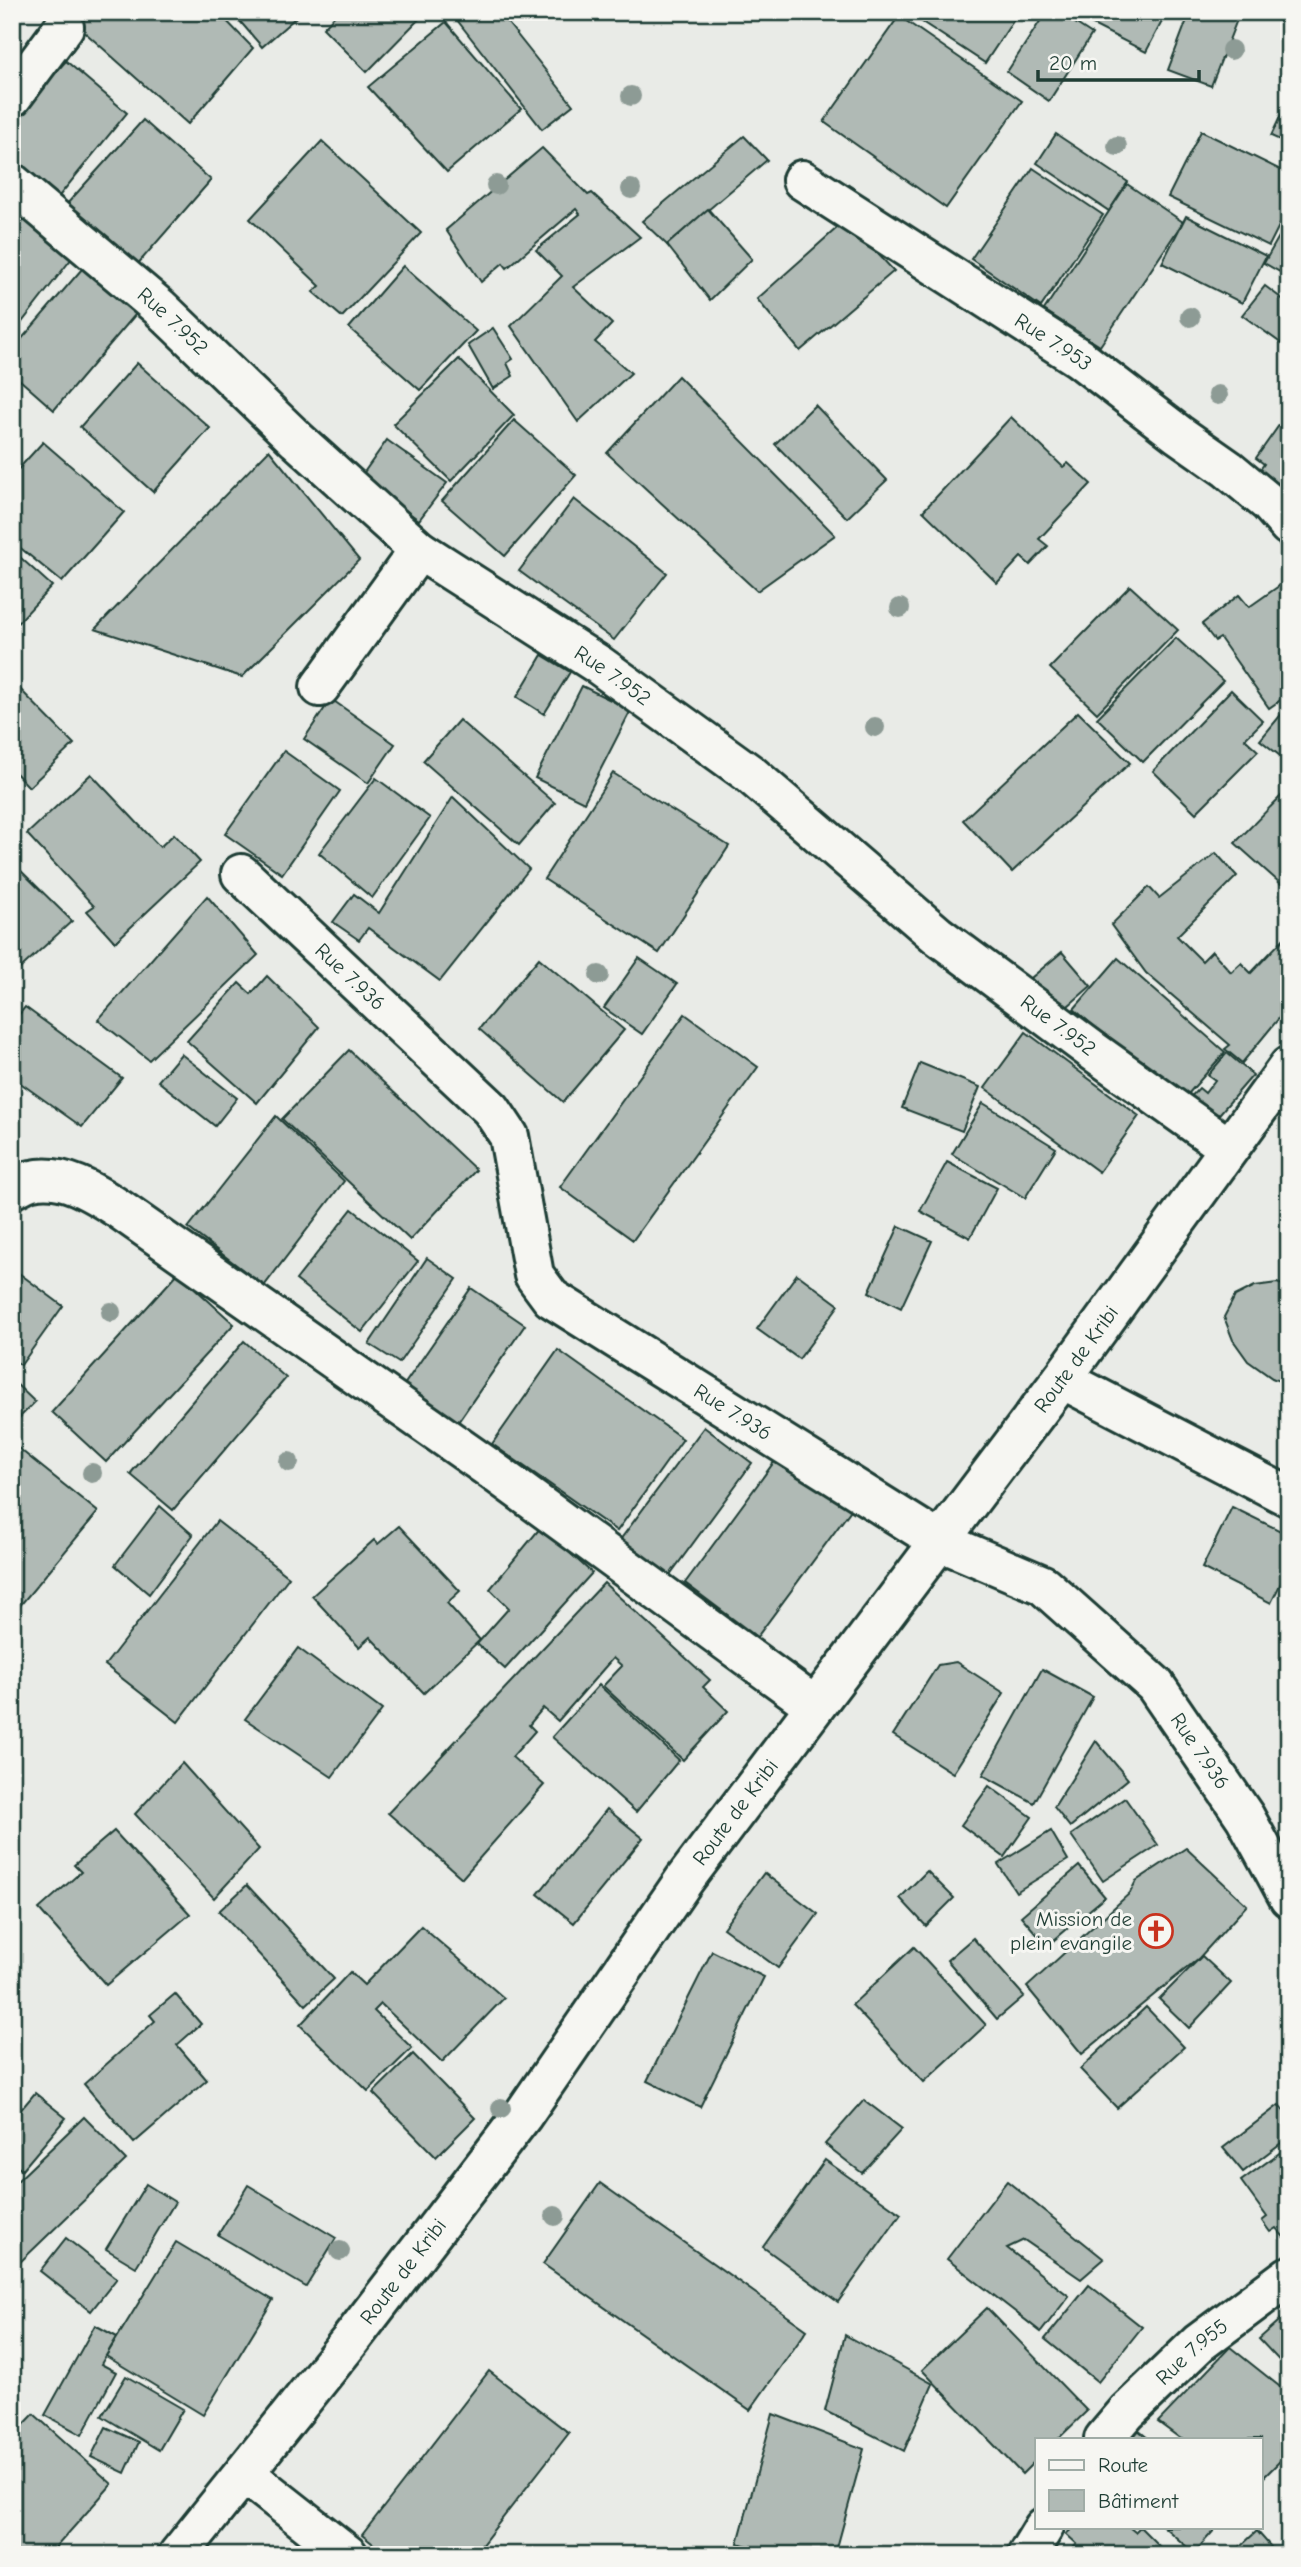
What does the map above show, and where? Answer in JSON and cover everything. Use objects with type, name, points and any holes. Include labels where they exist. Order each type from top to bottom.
[{"type":"street","points":[[12,97],[64,27]]},
{"type":"street","name":"Rue 7.953","points":[[802,180],[1079,358],[1228,468],[1269,503],[1289,526]]},
{"type":"street","name":"Rue 7.952","points":[[12,183],[159,307],[297,440],[419,550],[599,665],[750,774],[937,935],[1229,1148]]},
{"type":"street","points":[[320,687],[419,550]]},
{"type":"street","name":"Rue 7.936","points":[[241,874],[491,1109],[509,1136],[534,1275],[551,1298],[939,1541],[1043,1585],[1154,1685],[1245,1817],[1289,1898]]},
{"type":"street","name":"Route de Kribi","points":[[178,2555],[421,2250],[523,2115],[685,1880],[1062,1379],[1289,1066]]},
{"type":"street","points":[[12,1189],[32,1180],[58,1180],[84,1187],[119,1209],[486,1466],[815,1706]]},
{"type":"street","points":[[1062,1379],[1289,1497]]},
{"type":"street","name":"Rue 7.955","points":[[1105,2438],[1127,2412],[1199,2343],[1289,2276]]},
{"type":"street","points":[[244,2473],[348,2555]]},
{"type":"street","points":[[1027,2555],[1043,2528]]},
{"type":"building","points":[[78,12],[218,12],[253,48],[188,124],[71,20]]},
{"type":"building","points":[[232,12],[302,12],[262,47]]},
{"type":"building","points":[[338,12],[426,12],[367,72],[323,28]]},
{"type":"building","points":[[468,12],[499,12],[573,105],[542,129],[457,20]]},
{"type":"building","points":[[916,12],[1019,12],[985,63],[913,16]]},
{"type":"building","points":[[1046,12],[1058,12],[1092,34],[1049,101],[1007,72]]},
{"type":"building","points":[[1092,12],[1167,12],[1146,52],[1087,22]]},
{"type":"building","points":[[1190,12],[1240,12],[1211,86],[1168,70]]},
{"type":"building","points":[[899,16],[1022,101],[946,208],[824,122]]},
{"type":"building","points":[[446,22],[521,109],[447,172],[368,87]]},
{"type":"building","points":[[66,61],[127,113],[51,206],[12,174],[12,115],[43,76],[49,80]]},
{"type":"building","points":[[1289,98],[1289,144],[1271,136]]},
{"type":"building","points":[[143,120],[211,180],[136,266],[66,205]]},
{"type":"building","points":[[1201,131],[1289,174],[1289,206],[1269,246],[1168,197]]},
{"type":"building","points":[[1056,134],[1128,182],[1109,211],[1037,163]]},
{"type":"building","points":[[744,136],[767,160],[667,245],[642,221]]},
{"type":"building","points":[[322,141],[421,233],[342,317],[313,292],[320,286],[250,219]]},
{"type":"building","points":[[542,148],[588,195],[592,193],[640,237],[573,287],[612,324],[595,342],[631,373],[578,422],[511,326],[562,276],[536,250],[580,214],[576,209],[507,268],[503,263],[481,282],[446,230]]},
{"type":"building","points":[[1033,168],[1103,215],[1041,307],[971,259]]},
{"type":"building","points":[[1127,184],[1183,222],[1100,346],[1044,310]]},
{"type":"building","points":[[22,206],[79,249],[12,335],[12,219]]},
{"type":"building","points":[[708,209],[752,259],[710,300],[667,245]]},
{"type":"building","points":[[1186,216],[1266,256],[1242,303],[1162,263]]},
{"type":"building","points":[[1289,219],[1289,277],[1264,263]]},
{"type":"building","points":[[846,220],[894,271],[800,351],[757,299]]},
{"type":"building","points":[[88,262],[141,308],[54,410],[12,373],[12,350]]},
{"type":"building","points":[[403,266],[476,331],[420,390],[349,328]]},
{"type":"building","points":[[1265,286],[1289,304],[1289,349],[1242,315]]},
{"type":"building","points":[[493,328],[513,359],[507,363],[513,376],[493,389],[468,345]]},
{"type":"building","points":[[459,359],[514,415],[451,481],[393,424]]},
{"type":"building","points":[[137,363],[210,428],[153,492],[80,427]]},
{"type":"building","points":[[678,376],[835,535],[757,591],[607,453]]},
{"type":"building","points":[[815,405],[887,480],[847,518],[775,444]]},
{"type":"building","points":[[1289,411],[1289,506],[1252,481],[1264,464],[1256,458]]},
{"type":"building","points":[[1011,417],[1063,467],[1068,463],[1091,484],[1039,539],[1048,546],[1030,565],[1021,557],[997,583],[923,511]]},
{"type":"building","points":[[514,420],[576,475],[505,556],[442,501]]},
{"type":"building","points":[[12,422],[20,429],[12,439]]},
{"type":"building","points":[[387,440],[447,483],[419,520],[360,478]]},
{"type":"building","points":[[43,442],[124,512],[62,582],[12,541],[12,476]]},
{"type":"building","points":[[269,450],[359,560],[242,677],[95,629]]},
{"type":"building","points":[[574,499],[667,573],[614,640],[519,571]]},
{"type":"building","points":[[12,550],[52,586],[12,629]]},
{"type":"building","points":[[1289,579],[1289,694],[1269,708],[1220,638],[1215,641],[1202,624],[1239,595],[1249,607]]},
{"type":"building","points":[[1130,586],[1178,630],[1097,713],[1050,668]]},
{"type":"building","points":[[1176,638],[1223,681],[1143,762],[1097,718]]},
{"type":"building","points":[[542,655],[570,672],[544,714],[517,697]]},
{"type":"building","points":[[12,681],[74,744],[29,787],[12,769]]},
{"type":"building","points":[[582,686],[631,710],[584,802],[535,778]]},
{"type":"building","points":[[1231,690],[1263,721],[1245,739],[1258,751],[1196,813],[1153,771]]},
{"type":"building","points":[[331,699],[395,744],[368,783],[304,739]]},
{"type":"building","points":[[1289,705],[1289,753],[1284,759],[1260,740]]},
{"type":"building","points":[[1078,712],[1130,763],[1012,872],[963,820]]},
{"type":"building","points":[[459,720],[555,803],[519,845],[423,761]]},
{"type":"building","points":[[284,751],[340,791],[282,874],[225,834]]},
{"type":"building","points":[[613,773],[729,846],[659,953],[544,879]]},
{"type":"building","points":[[91,774],[160,847],[174,834],[200,862],[115,942],[87,911],[94,906],[27,834]]},
{"type":"building","points":[[376,778],[430,818],[372,898],[319,853]]},
{"type":"building","points":[[1289,788],[1289,877],[1281,884],[1235,843]]},
{"type":"building","points":[[453,797],[529,869],[440,981],[368,928],[359,940],[333,922],[354,894],[379,913]]},
{"type":"building","points":[[1216,853],[1237,876],[1177,936],[1202,961],[1212,951],[1231,972],[1241,963],[1251,973],[1289,933],[1289,1006],[1242,1063],[1225,1049],[1230,1045],[1146,973],[1111,925],[1149,887],[1159,898]]},
{"type":"building","points":[[12,862],[72,921],[12,976]]},
{"type":"building","points":[[207,896],[258,955],[149,1060],[98,1020]]},
{"type":"building","points":[[1062,952],[1091,986],[1060,1013],[1031,978]]},
{"type":"building","points":[[539,958],[624,1030],[563,1102],[479,1029]]},
{"type":"building","points":[[639,958],[677,984],[642,1034],[604,1008]]},
{"type":"building","points":[[1118,958],[1225,1052],[1181,1102],[1074,1009]]},
{"type":"building","points":[[267,976],[319,1027],[257,1103],[187,1041],[239,983],[251,994]]},
{"type":"building","points":[[25,1007],[122,1078],[82,1127],[12,1077],[12,1023]]},
{"type":"building","points":[[685,1014],[758,1067],[633,1240],[560,1187]]},
{"type":"building","points":[[1026,1032],[1139,1116],[1099,1172],[985,1088]]},
{"type":"building","points":[[349,1050],[476,1170],[410,1240],[282,1119]]},
{"type":"building","points":[[1227,1053],[1253,1075],[1208,1127],[1183,1105],[1199,1088],[1205,1093],[1215,1080],[1208,1075]]},
{"type":"building","points":[[181,1054],[237,1098],[215,1126],[158,1081]]},
{"type":"building","points":[[920,1063],[980,1087],[962,1131],[902,1108]]},
{"type":"building","points":[[983,1103],[1056,1148],[1025,1198],[952,1154]]},
{"type":"building","points":[[276,1116],[344,1181],[264,1286],[188,1228]]},
{"type":"building","points":[[947,1162],[997,1188],[970,1238],[920,1211]]},
{"type":"building","points":[[352,1209],[418,1261],[362,1332],[296,1280]]},
{"type":"building","points":[[899,1226],[932,1241],[901,1308],[869,1292]]},
{"type":"building","points":[[427,1258],[457,1279],[399,1363],[369,1344]]},
{"type":"building","points":[[12,1268],[63,1306],[21,1365],[12,1359]]},
{"type":"building","points":[[178,1273],[234,1324],[106,1462],[52,1412]]},
{"type":"building","points":[[797,1274],[839,1305],[799,1359],[757,1329]]},
{"type":"building","points":[[1277,1283],[1289,1287],[1289,1385],[1272,1378],[1248,1361],[1233,1340],[1224,1317],[1235,1296],[1255,1286]]},
{"type":"building","points":[[471,1288],[525,1325],[458,1422],[404,1385]]},
{"type":"building","points":[[244,1341],[286,1378],[173,1510],[130,1474]]},
{"type":"building","points":[[558,1350],[683,1439],[617,1531],[492,1444]]},
{"type":"building","points":[[12,1380],[35,1402],[12,1425]]},
{"type":"building","points":[[704,1427],[752,1463],[666,1580],[617,1544]]},
{"type":"building","points":[[12,1443],[98,1512],[13,1614],[12,1613]]},
{"type":"building","points":[[780,1454],[853,1507],[757,1637],[685,1583]]},
{"type":"building","points":[[160,1506],[193,1535],[149,1594],[115,1565]]},
{"type":"building","points":[[1232,1507],[1289,1535],[1289,1567],[1271,1603],[1202,1568]]},
{"type":"building","points":[[217,1521],[289,1577],[178,1722],[105,1665]]},
{"type":"building","points":[[399,1526],[460,1591],[447,1603],[480,1640],[424,1693],[370,1637],[359,1647],[312,1596],[374,1540],[378,1544]]},
{"type":"building","points":[[541,1527],[592,1573],[505,1669],[477,1644],[509,1608],[490,1589]]},
{"type":"building","points":[[604,1583],[710,1680],[703,1687],[728,1711],[683,1760],[603,1686],[622,1666],[613,1658],[558,1721],[543,1708],[529,1725],[535,1731],[512,1757],[544,1785],[462,1878],[388,1813]]},
{"type":"building","points":[[298,1648],[382,1710],[332,1777],[245,1719]]},
{"type":"building","points":[[956,1662],[1004,1693],[953,1773],[893,1735],[938,1665]]},
{"type":"building","points":[[1042,1669],[1093,1697],[1034,1803],[983,1775]]},
{"type":"building","points":[[599,1685],[679,1760],[636,1812],[552,1737]]},
{"type":"building","points":[[1096,1741],[1128,1779],[1070,1827],[1054,1807]]},
{"type":"building","points":[[182,1763],[259,1849],[214,1898],[135,1814]]},
{"type":"building","points":[[989,1786],[1032,1817],[1004,1857],[961,1825]]},
{"type":"building","points":[[1125,1798],[1158,1845],[1103,1881],[1071,1835]]},
{"type":"building","points":[[607,1809],[643,1838],[574,1923],[538,1894]]},
{"type":"building","points":[[114,1831],[190,1914],[106,1985],[39,1909],[81,1872],[74,1865]]},
{"type":"building","points":[[1051,1831],[1068,1860],[1016,1892],[998,1864]]},
{"type":"building","name":"Mission de plein evangile","points":[[1186,1848],[1247,1905],[1199,1958],[1082,2054],[1027,1987],[1130,1893],[1136,1881]]},
{"type":"building","points":[[1079,1866],[1105,1897],[1047,1946],[1021,1916]]},
{"type":"building","points":[[927,1871],[954,1898],[926,1926],[900,1898]]},
{"type":"building","points":[[764,1873],[818,1914],[778,1968],[723,1928]]},
{"type":"building","points":[[247,1885],[334,1979],[306,2005],[219,1911]]},
{"type":"building","points":[[421,1926],[504,1998],[442,2062],[381,2004],[374,2011],[412,2048],[368,2091],[300,2025],[350,1972],[364,1985]]},
{"type":"building","points":[[973,1938],[1024,1996],[997,2019],[947,1960]]},
{"type":"building","points":[[914,1947],[986,2025],[924,2082],[852,2005]]},
{"type":"building","points":[[712,1951],[764,1977],[700,2107],[647,2081]]},
{"type":"building","points":[[1202,1956],[1231,1983],[1189,2028],[1159,1999]]},
{"type":"building","points":[[175,1994],[201,2024],[177,2045],[207,2080],[134,2143],[84,2084],[155,2021],[150,2015]]},
{"type":"building","points":[[1146,2007],[1184,2047],[1117,2108],[1080,2069]]},
{"type":"building","points":[[413,2054],[475,2118],[436,2157],[373,2093]]},
{"type":"building","points":[[35,2093],[66,2118],[22,2170],[12,2162],[12,2120]]},
{"type":"building","points":[[864,2100],[902,2129],[862,2173],[825,2144]]},
{"type":"building","points":[[1279,2105],[1289,2117],[1289,2137],[1243,2172],[1223,2148]]},
{"type":"building","points":[[84,2117],[126,2160],[15,2267],[12,2263],[12,2186]]},
{"type":"building","points":[[1289,2146],[1289,2243],[1276,2228],[1270,2232],[1262,2221],[1267,2217],[1241,2181]]},
{"type":"building","points":[[825,2160],[901,2214],[838,2302],[763,2247]]},
{"type":"building","points":[[1007,2181],[1104,2259],[1081,2279],[1024,2240],[1007,2248],[1069,2296],[1041,2332],[947,2259]]},
{"type":"building","points":[[600,2183],[807,2330],[750,2410],[543,2264]]},
{"type":"building","points":[[146,2184],[175,2202],[136,2267],[106,2249]]},
{"type":"building","points":[[248,2185],[336,2238],[306,2287],[218,2235]]},
{"type":"building","points":[[66,2238],[117,2278],[91,2311],[40,2271]]},
{"type":"building","points":[[176,2242],[273,2300],[203,2415],[106,2356]]},
{"type":"building","points":[[1089,2285],[1142,2327],[1098,2382],[1045,2339]]},
{"type":"building","points":[[987,2308],[1087,2411],[1059,2438],[1035,2438],[1035,2461],[1022,2474],[922,2370]]},
{"type":"building","points":[[1289,2312],[1289,2371],[1259,2339]]},
{"type":"building","points":[[95,2325],[117,2337],[101,2364],[116,2372],[82,2435],[45,2415]]},
{"type":"building","points":[[845,2335],[933,2384],[904,2451],[825,2411]]},
{"type":"building","points":[[1230,2347],[1289,2394],[1289,2452],[1262,2479],[1262,2438],[1180,2438],[1158,2422]]},
{"type":"building","points":[[489,2371],[569,2433],[474,2555],[387,2555],[362,2535]]},
{"type":"building","points":[[126,2376],[183,2409],[159,2450],[102,2416]]},
{"type":"building","points":[[34,2414],[112,2484],[49,2555],[12,2555],[12,2437]]},
{"type":"building","points":[[773,2414],[864,2449],[835,2555],[777,2555],[738,2543]]},
{"type":"building","points":[[106,2427],[139,2442],[125,2473],[91,2457]]},
{"type":"building","points":[[1138,2430],[1148,2438],[1130,2438]]},
{"type":"building","points":[[1073,2528],[1130,2528],[1135,2532],[1141,2528],[1168,2555],[1066,2555],[1077,2544],[1066,2534]]},
{"type":"building","points":[[1165,2528],[1216,2528],[1194,2553]]},
{"type":"building","points":[[1257,2531],[1278,2555],[1231,2555]]},
{"type":"place","name":"Mission de plein evangile","points":[[1156,1931]]}]
